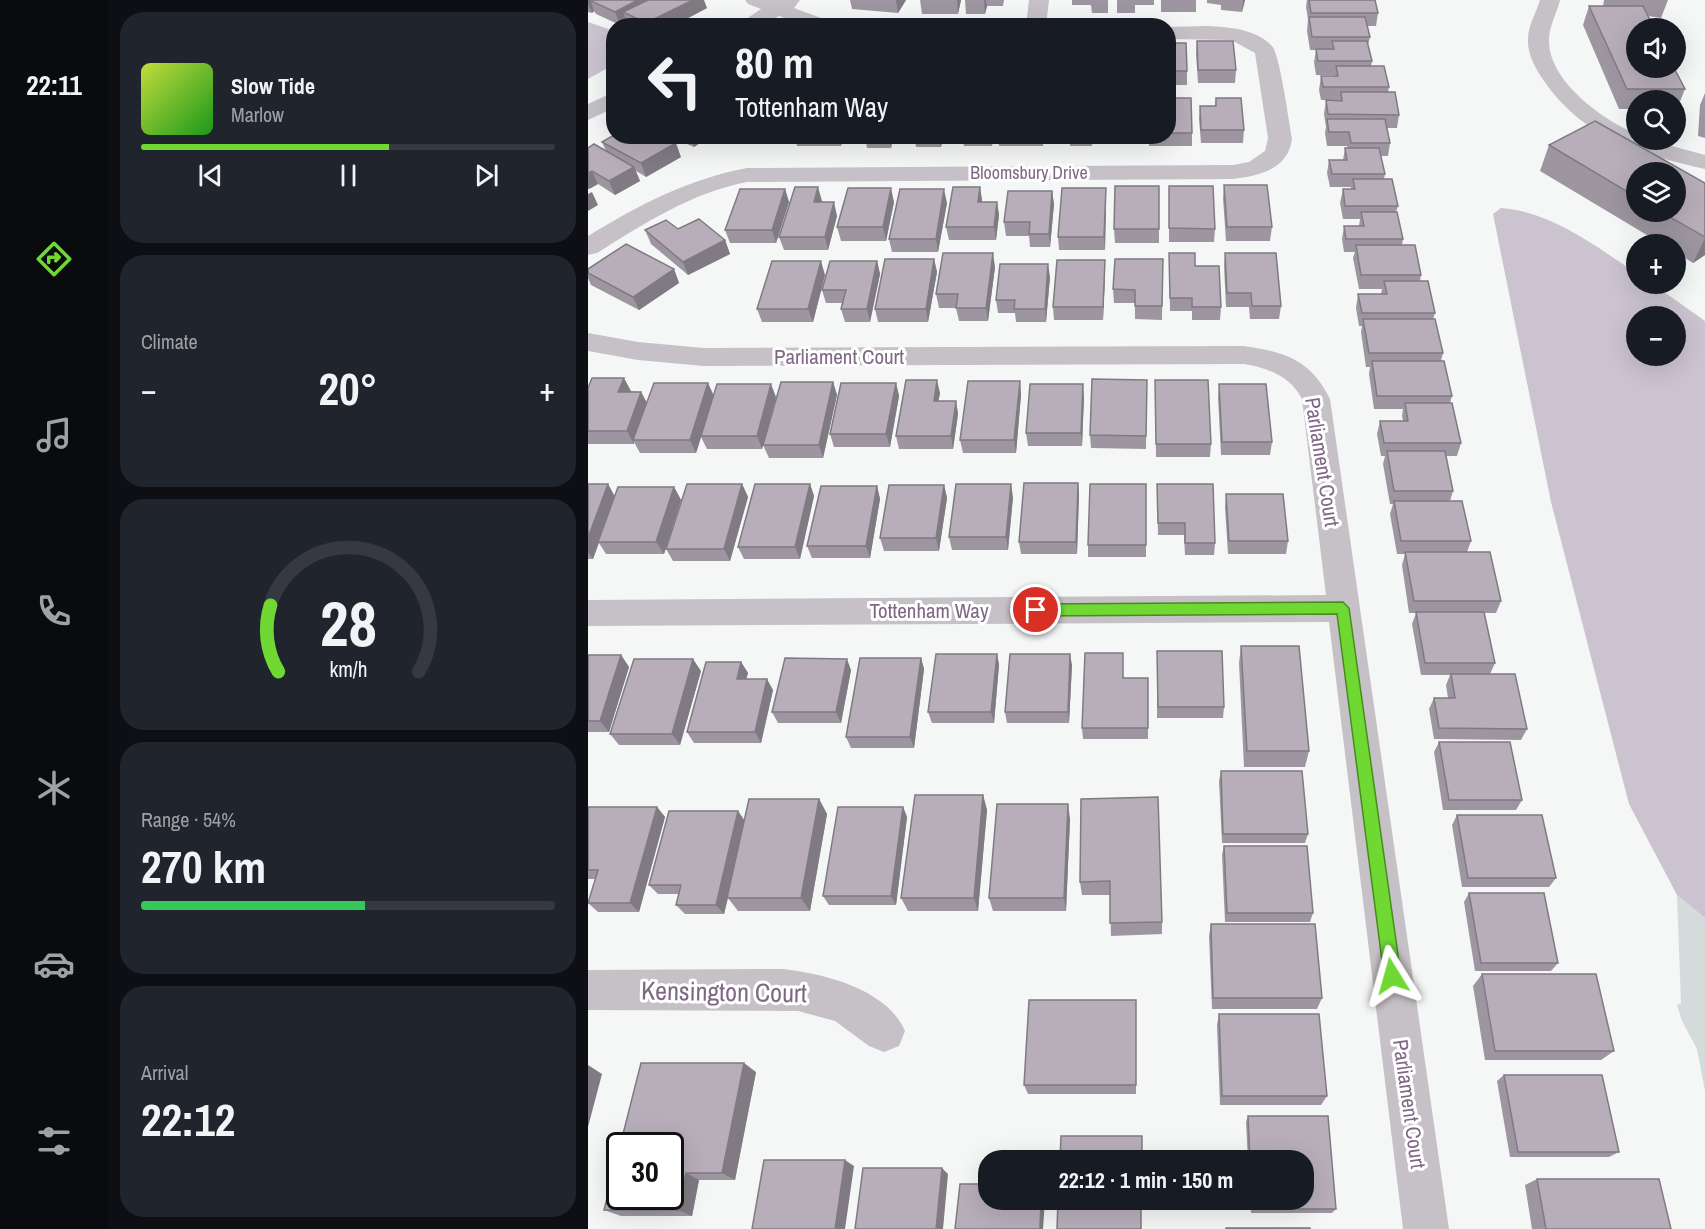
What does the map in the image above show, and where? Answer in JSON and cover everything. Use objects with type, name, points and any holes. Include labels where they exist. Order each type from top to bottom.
[{"type":"street","points":[[755,0],[785,4],[810,18]]},
{"type":"street","points":[[1037,18],[1039,0]]},
{"type":"street","points":[[1550,0],[1538,40],[1543,63],[1560,91],[1587,118],[1624,138],[1670,154],[1705,162]]},
{"type":"street","points":[[760,18],[785,4]]},
{"type":"street","name":"Bloomsbury Drive","points":[[588,247],[669,197],[698,185],[730,177],[776,174],[1233,172],[1256,168],[1272,159],[1280,146],[1280,138],[1265,51],[1252,41],[1230,34],[1176,33]]},
{"type":"street","points":[[588,113],[606,103]]},
{"type":"street","name":"Parliament Court","points":[[588,342],[638,351],[704,357],[1244,355],[1278,362],[1304,377],[1316,399],[1426,1229]]},
{"type":"street","name":"Tottenham Way","points":[[588,613],[1343,608]]},
{"type":"street","name":"Kensington Court","points":[[588,990],[783,989],[812,992],[841,1001],[865,1015],[884,1031]]},
{"type":"shaded area","points":[[588,22],[606,28],[606,69],[588,79]]},
{"type":"shaded area","points":[[1501,208],[1538,216],[1555,223],[1626,266],[1626,294],[1667,294],[1684,306],[1626,306],[1626,366],[1686,366],[1686,307],[1705,321],[1705,918],[1677,895],[1629,804],[1551,502],[1493,214]]},
{"type":"shaded area","points":[[1677,895],[1705,918],[1705,1091],[1697,1049],[1682,1021],[1677,1005],[1681,1003]]},
{"type":"building","points":[[638,0],[615,12],[591,1]]},
{"type":"building","points":[[648,0],[693,0],[656,18],[636,18],[623,12]]},
{"type":"building","points":[[1309,0],[1375,0],[1378,13],[1311,13]]},
{"type":"building","points":[[1589,6],[1643,6],[1649,18],[1626,18],[1626,78],[1679,78],[1685,89],[1627,89]]},
{"type":"building","points":[[1309,17],[1365,17],[1370,37],[1312,37]]},
{"type":"building","points":[[1197,41],[1233,41],[1236,70],[1198,70]]},
{"type":"building","points":[[1332,41],[1367,41],[1372,61],[1318,61],[1316,49],[1334,49]]},
{"type":"building","points":[[1176,43],[1186,43],[1187,71],[1176,71]]},
{"type":"building","points":[[1336,66],[1384,66],[1389,87],[1323,87],[1321,76],[1338,76]]},
{"type":"building","points":[[1341,92],[1395,92],[1399,115],[1328,114],[1326,100],[1342,101]]},
{"type":"building","points":[[1176,98],[1191,98],[1192,133],[1176,133]]},
{"type":"building","points":[[1216,98],[1241,98],[1244,130],[1201,130],[1200,106],[1216,106]]},
{"type":"building","points":[[1327,119],[1385,119],[1390,143],[1351,143],[1349,132],[1329,132]]},
{"type":"building","points":[[1595,121],[1626,138],[1626,150],[1646,150],[1668,162],[1626,162],[1626,191],[1549,145]]},
{"type":"building","points":[[606,140],[606,144],[674,144],[641,163],[602,142]]},
{"type":"building","points":[[594,144],[634,167],[609,181],[592,171],[588,173],[588,148]]},
{"type":"building","points":[[1345,148],[1379,148],[1385,174],[1332,174],[1329,160],[1347,160]]},
{"type":"building","points":[[1686,172],[1705,183],[1705,237],[1679,222],[1686,222]]},
{"type":"building","points":[[1353,179],[1392,179],[1398,206],[1345,206],[1343,189],[1355,189]]},
{"type":"building","points":[[1224,185],[1267,185],[1272,227],[1227,227]]},
{"type":"building","points":[[1115,186],[1159,186],[1159,229],[1114,229]]},
{"type":"building","points":[[1169,186],[1213,186],[1215,229],[1169,228]]},
{"type":"building","points":[[795,187],[818,187],[814,202],[834,202],[825,237],[779,237]]},
{"type":"building","points":[[953,187],[980,187],[978,202],[997,202],[994,227],[946,227]]},
{"type":"building","points":[[848,188],[891,188],[883,227],[837,227]]},
{"type":"building","points":[[1062,188],[1106,188],[1104,237],[1058,237]]},
{"type":"building","points":[[740,189],[785,189],[772,230],[725,230]]},
{"type":"building","points":[[900,189],[944,189],[936,239],[889,239]]},
{"type":"building","points":[[1008,191],[1052,191],[1049,234],[1029,234],[1030,222],[1004,222]]},
{"type":"building","points":[[1361,212],[1397,212],[1403,239],[1346,239],[1344,226],[1364,226]]},
{"type":"building","points":[[699,219],[725,240],[683,262],[645,230],[666,220],[678,229]]},
{"type":"building","points":[[626,244],[674,269],[633,297],[588,273],[588,269]]},
{"type":"building","points":[[1356,245],[1415,245],[1421,275],[1361,275]]},
{"type":"building","points":[[943,253],[993,253],[986,308],[956,308],[958,294],[936,294]]},
{"type":"building","points":[[1169,253],[1195,253],[1195,266],[1219,266],[1221,307],[1192,307],[1192,298],[1170,298]]},
{"type":"building","points":[[1225,253],[1276,253],[1281,306],[1252,306],[1251,293],[1227,293]]},
{"type":"building","points":[[885,259],[934,259],[926,309],[875,309]]},
{"type":"building","points":[[1115,259],[1163,259],[1162,306],[1135,306],[1135,290],[1113,289]]},
{"type":"building","points":[[1057,260],[1105,260],[1103,307],[1053,307]]},
{"type":"building","points":[[772,261],[821,261],[808,309],[757,309]]},
{"type":"building","points":[[830,261],[877,261],[867,309],[841,309],[846,290],[822,290]]},
{"type":"building","points":[[1000,264],[1048,264],[1045,309],[1014,309],[1015,300],[996,300]]},
{"type":"building","points":[[1384,281],[1428,281],[1435,313],[1362,313],[1358,294],[1387,294]]},
{"type":"building","points":[[1363,319],[1435,319],[1443,353],[1369,353]]},
{"type":"building","points":[[1372,361],[1444,361],[1452,396],[1377,396]]},
{"type":"building","points":[[592,378],[624,378],[618,392],[641,392],[627,431],[588,431],[588,388]]},
{"type":"building","points":[[1092,379],[1147,380],[1146,436],[1090,435]]},
{"type":"building","points":[[906,380],[937,380],[934,401],[956,401],[951,436],[896,436]]},
{"type":"building","points":[[1155,380],[1208,380],[1211,444],[1156,444]]},
{"type":"building","points":[[968,381],[1020,381],[1014,440],[960,440]]},
{"type":"building","points":[[781,382],[833,382],[819,445],[763,445]]},
{"type":"building","points":[[654,383],[708,383],[690,440],[633,440]]},
{"type":"building","points":[[841,383],[896,383],[886,434],[830,434]]},
{"type":"building","points":[[717,384],[771,384],[757,436],[701,436]]},
{"type":"building","points":[[1030,384],[1083,384],[1081,433],[1026,433]]},
{"type":"building","points":[[1219,384],[1266,384],[1272,442],[1222,442]]},
{"type":"building","points":[[1405,403],[1452,403],[1461,443],[1384,443],[1380,421],[1408,421]]},
{"type":"building","points":[[1387,451],[1445,451],[1453,491],[1394,491]]},
{"type":"building","points":[[1024,483],[1078,483],[1076,542],[1019,542]]},
{"type":"building","points":[[588,484],[608,484],[588,538]]},
{"type":"building","points":[[687,484],[742,484],[724,549],[666,549]]},
{"type":"building","points":[[755,484],[810,484],[795,547],[738,547]]},
{"type":"building","points":[[956,484],[1011,484],[1006,537],[949,537]]},
{"type":"building","points":[[1090,484],[1146,484],[1146,545],[1088,545]]},
{"type":"building","points":[[1157,484],[1213,484],[1215,543],[1185,543],[1185,523],[1158,523]]},
{"type":"building","points":[[889,485],[944,485],[936,538],[880,538]]},
{"type":"building","points":[[821,486],[877,486],[866,546],[807,546]]},
{"type":"building","points":[[618,487],[674,487],[656,542],[598,542]]},
{"type":"building","points":[[1226,494],[1283,494],[1288,541],[1229,541]]},
{"type":"building","points":[[1394,501],[1462,501],[1471,541],[1401,541]]},
{"type":"building","points":[[1405,552],[1490,552],[1501,601],[1414,601]]},
{"type":"building","points":[[1416,612],[1484,612],[1495,663],[1425,663]]},
{"type":"building","points":[[1241,646],[1299,646],[1309,751],[1247,751]]},
{"type":"building","points":[[1157,651],[1222,651],[1224,707],[1158,707]]},
{"type":"building","points":[[1085,653],[1123,653],[1123,678],[1148,678],[1148,728],[1082,728]]},
{"type":"building","points":[[936,654],[997,654],[991,712],[928,712]]},
{"type":"building","points":[[1010,654],[1070,654],[1068,712],[1005,712]]},
{"type":"building","points":[[588,655],[621,655],[600,721],[588,721]]},
{"type":"building","points":[[785,658],[847,659],[836,712],[772,712]]},
{"type":"building","points":[[860,658],[921,658],[910,737],[846,737]]},
{"type":"building","points":[[634,659],[693,659],[672,734],[610,734]]},
{"type":"building","points":[[706,662],[741,662],[737,679],[767,679],[755,732],[687,732]]},
{"type":"building","points":[[1451,674],[1515,674],[1527,729],[1439,728],[1434,698],[1455,698]]},
{"type":"building","points":[[1439,742],[1510,742],[1522,800],[1449,800]]},
{"type":"building","points":[[1221,771],[1302,771],[1308,834],[1223,834]]},
{"type":"building","points":[[915,795],[983,795],[974,898],[901,898]]},
{"type":"building","points":[[1158,797],[1162,922],[1110,923],[1110,881],[1080,882],[1081,799]]},
{"type":"building","points":[[749,799],[819,799],[801,898],[727,898]]},
{"type":"building","points":[[997,804],[1068,804],[1064,898],[989,898]]},
{"type":"building","points":[[588,807],[657,807],[630,903],[588,903],[598,870],[588,870]]},
{"type":"building","points":[[838,807],[903,807],[891,896],[823,896]]},
{"type":"building","points":[[669,811],[738,811],[716,905],[676,905],[681,885],[649,885]]},
{"type":"building","points":[[1457,815],[1542,815],[1556,878],[1468,878]]},
{"type":"building","points":[[1224,846],[1307,846],[1313,913],[1227,913]]},
{"type":"building","points":[[1469,893],[1544,893],[1558,963],[1481,963]]},
{"type":"building","points":[[1211,924],[1315,924],[1322,998],[1213,998]]},
{"type":"building","points":[[1482,974],[1596,974],[1614,1051],[1495,1051]]},
{"type":"building","points":[[1029,1000],[1136,1000],[1136,1085],[1024,1085]]},
{"type":"building","points":[[1219,1014],[1319,1014],[1327,1096],[1222,1096]]},
{"type":"building","points":[[641,1063],[744,1063],[722,1173],[686,1173],[684,1182],[684,1132],[624,1132]]},
{"type":"building","points":[[1504,1075],[1602,1075],[1619,1152],[1518,1152]]},
{"type":"building","points":[[1248,1116],[1328,1116],[1336,1209],[1314,1209],[1314,1150],[1250,1150]]},
{"type":"building","points":[[1061,1136],[1142,1136],[1142,1150],[1060,1150]]},
{"type":"building","points":[[764,1160],[845,1160],[835,1229],[752,1229]]},
{"type":"building","points":[[863,1168],[942,1168],[936,1229],[855,1229]]},
{"type":"building","points":[[1537,1179],[1659,1179],[1671,1229],[1546,1229]]},
{"type":"building","points":[[960,1184],[978,1184],[978,1210],[1041,1210],[1040,1229],[955,1229]]},
{"type":"building","points":[[1058,1210],[1141,1210],[1141,1229],[1057,1229]]},
{"type":"building","points":[[1310,1228],[1310,1229],[1226,1229]]},
{"type":"route","points":[[1036,610],[1343,608],[1392,976]]}]
